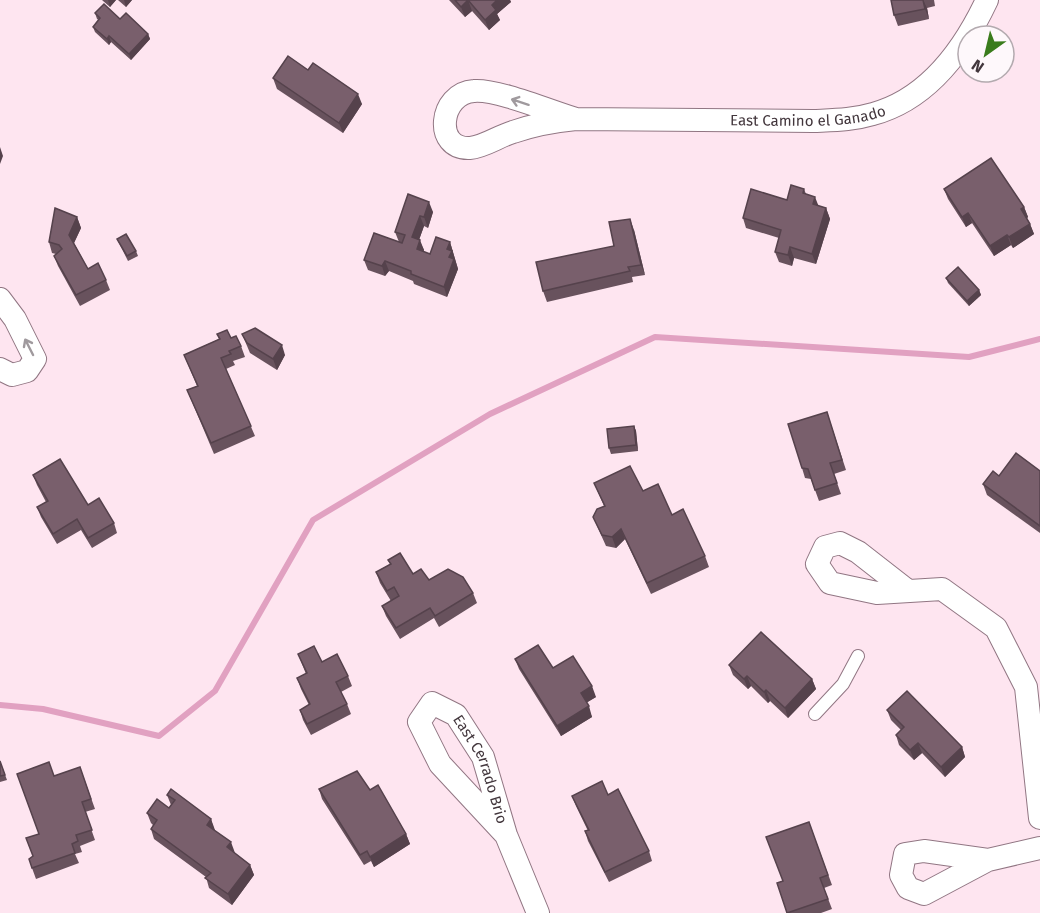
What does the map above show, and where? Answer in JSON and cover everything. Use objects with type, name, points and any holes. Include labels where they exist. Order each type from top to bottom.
[{"type":"street","name":"East Camino el Ganado","points":[[576,119],[494,93],[471,91],[454,100],[448,108],[444,127],[447,136],[454,143],[469,148],[522,129],[576,119],[813,121],[852,119],[875,114],[910,98],[927,84],[957,52],[987,0]]},
{"type":"street","points":[[0,299],[15,320],[35,359],[27,371],[12,375],[0,369]]},
{"type":"street","points":[[908,591],[942,589],[996,628],[1026,687],[1040,818]]},
{"type":"street","name":"East Cerrado Brio","points":[[506,835],[440,764],[419,722],[432,703],[456,715],[483,757],[506,835],[538,913]]},
{"type":"street","points":[[988,860],[1040,848]]},
{"type":"lane","points":[[814,714],[843,684],[858,656]]},
{"type":"building","points":[[455,0],[468,0],[461,7]]},
{"type":"building","points":[[468,0],[497,0],[492,5],[496,10],[485,20]]},
{"type":"building","points":[[891,0],[923,0],[925,9],[894,15]]},
{"type":"building","points":[[104,4],[120,19],[126,13],[148,34],[129,54],[109,36],[107,39],[93,27],[100,18],[95,13]]},
{"type":"building","points":[[288,56],[308,70],[313,63],[358,94],[339,123],[273,78]]},
{"type":"building","points":[[991,158],[1024,207],[1021,209],[1030,224],[990,246],[968,213],[962,217],[944,189]]},
{"type":"building","points":[[791,185],[804,189],[803,193],[815,197],[813,204],[826,208],[812,254],[790,247],[788,255],[775,252],[781,230],[743,218],[751,189],[787,200]]},
{"type":"building","points":[[408,194],[429,202],[424,217],[420,216],[412,237],[420,240],[417,249],[430,254],[436,237],[450,242],[447,249],[452,251],[449,257],[454,259],[444,287],[385,261],[382,266],[364,260],[374,233],[402,243],[405,235],[395,232]]},
{"type":"building","points":[[55,208],[77,217],[69,235],[88,269],[98,263],[106,280],[76,295],[54,256],[62,249],[59,245],[49,242]]},
{"type":"building","points":[[630,219],[641,265],[628,267],[630,271],[543,291],[536,262],[614,246],[609,222]]},
{"type":"building","points":[[126,234],[136,251],[127,256],[117,239]]},
{"type":"building","points":[[958,267],[979,290],[967,301],[946,278]]},
{"type":"building","points":[[255,328],[282,345],[273,359],[247,343],[242,334]]},
{"type":"building","points":[[227,330],[231,338],[236,336],[241,346],[229,351],[231,354],[221,358],[251,426],[211,443],[187,390],[198,386],[184,355],[220,339],[217,334]]},
{"type":"building","points":[[827,412],[842,460],[830,463],[837,483],[815,490],[808,469],[802,468],[788,424]]},
{"type":"building","points":[[634,426],[636,445],[609,448],[607,429]]},
{"type":"building","points":[[1016,453],[1040,471],[1040,526],[983,484],[993,471],[999,476]]},
{"type":"building","points":[[60,459],[88,505],[99,498],[114,523],[88,538],[77,519],[53,534],[37,507],[48,501],[33,475]]},
{"type":"building","points":[[630,466],[643,491],[658,484],[672,515],[683,509],[705,556],[647,583],[621,529],[612,537],[602,535],[593,517],[597,509],[605,506],[594,483]]},
{"type":"building","points":[[400,553],[413,574],[421,569],[429,580],[448,569],[463,577],[473,593],[435,616],[430,608],[396,628],[382,606],[399,596],[394,587],[387,591],[376,572],[391,564],[388,560]]},
{"type":"building","points":[[761,632],[812,679],[785,708],[766,690],[764,692],[747,676],[744,679],[729,665]]},
{"type":"building","points":[[538,645],[553,668],[573,656],[592,686],[581,693],[589,706],[557,726],[515,659]]},
{"type":"building","points":[[314,646],[322,662],[337,654],[348,676],[336,682],[347,704],[307,724],[300,710],[310,704],[297,678],[307,673],[298,654]]},
{"type":"building","points":[[907,691],[962,747],[941,767],[918,743],[910,750],[896,735],[904,727],[887,710]]},
{"type":"building","points":[[0,761],[5,775],[0,776]]},
{"type":"building","points":[[49,762],[54,776],[80,767],[91,799],[82,802],[92,830],[76,835],[78,841],[72,844],[75,853],[32,868],[29,859],[33,856],[26,838],[39,834],[17,774]]},
{"type":"building","points":[[357,771],[370,790],[378,785],[406,834],[370,857],[367,851],[360,855],[319,789]]},
{"type":"building","points":[[602,781],[608,795],[618,789],[649,851],[605,872],[585,831],[589,830],[572,796]]},
{"type":"building","points":[[171,789],[211,819],[207,825],[231,842],[227,847],[250,865],[228,894],[205,878],[211,873],[151,829],[157,820],[147,813],[157,799],[169,808],[175,800],[167,795]]},
{"type":"building","points":[[809,822],[828,875],[820,878],[828,899],[787,913],[777,883],[783,881],[766,837]]},
{"type":"waterway","points":[[0,705],[43,709],[159,736],[215,691],[313,520],[490,414],[655,337],[969,357],[1040,339]]}]
